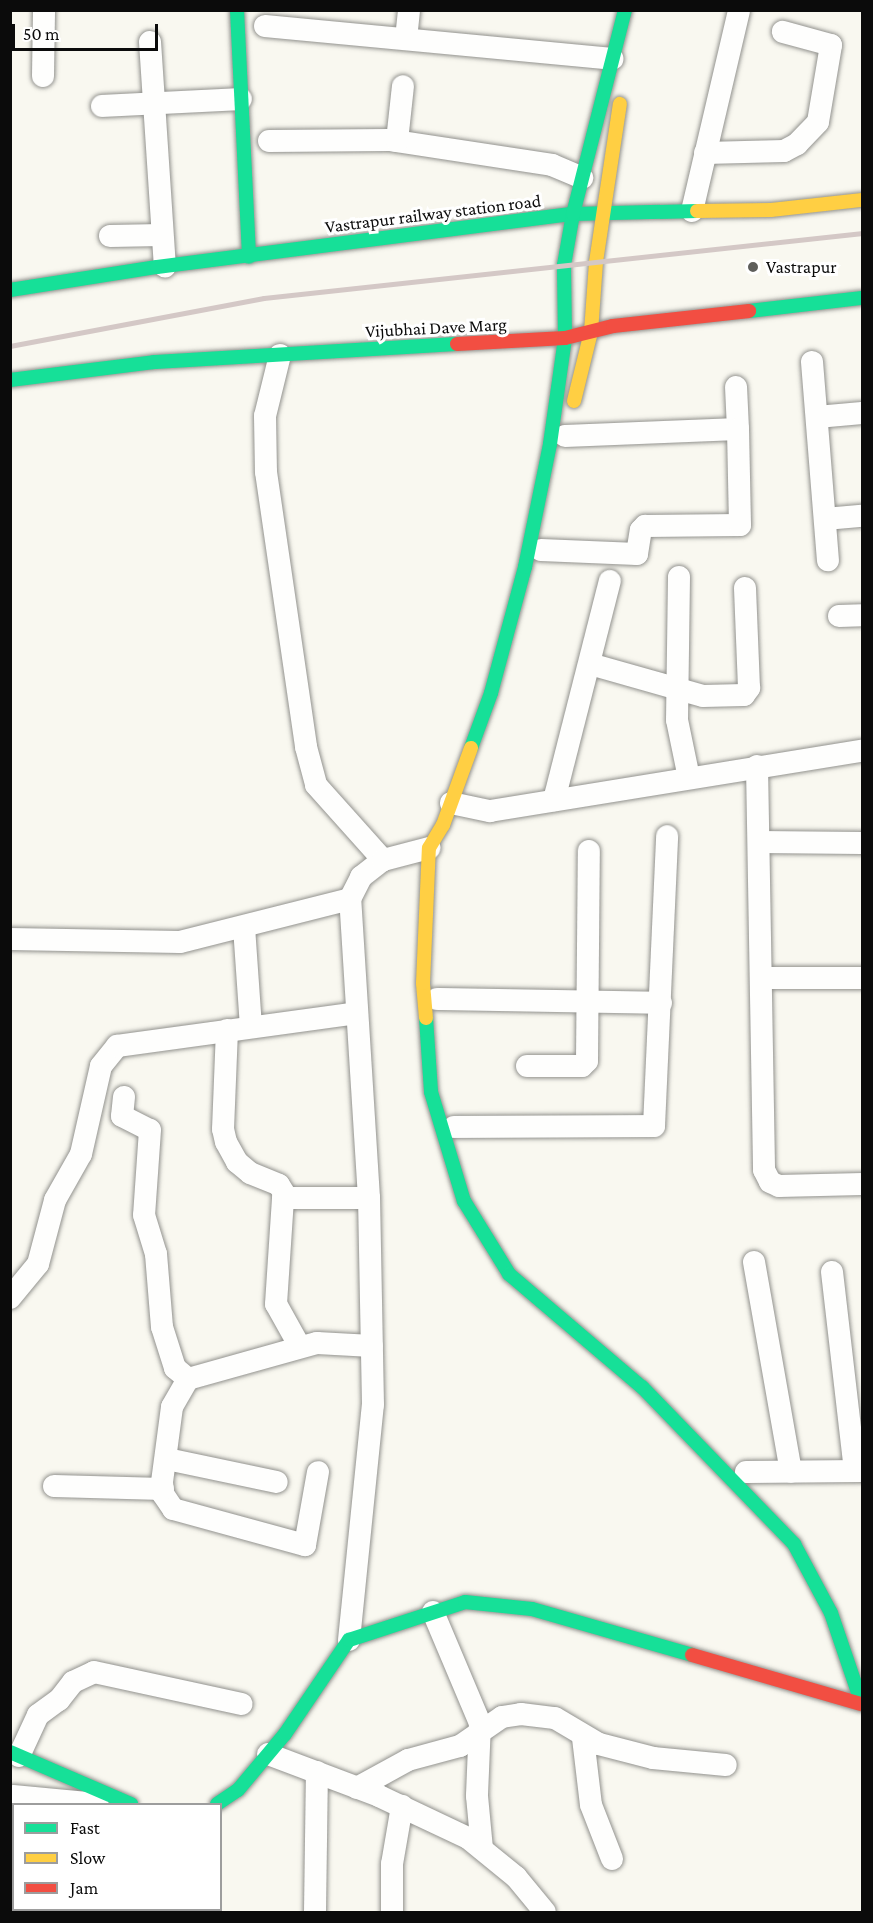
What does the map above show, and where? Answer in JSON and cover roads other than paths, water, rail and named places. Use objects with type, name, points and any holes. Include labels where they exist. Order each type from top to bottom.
[{"type":"main road","points":[[237,10],[249,256]]},
{"type":"main road","points":[[625,10],[573,214],[564,265],[565,338],[550,444],[525,567],[491,693],[441,851],[437,999],[443,1090],[475,1196],[518,1266],[651,1378],[746,1472],[803,1536],[842,1608],[862,1659]]},
{"type":"main road","points":[[625,86],[603,212],[591,332],[568,424],[541,550],[502,697],[456,806],[429,848],[423,982],[431,1092],[464,1201],[509,1274],[642,1387],[794,1544],[831,1613],[862,1706]]},
{"type":"main road","name":"Vastrapur railway station road","points":[[10,290],[165,266],[573,214],[771,210],[862,200]]},
{"type":"main road","name":"Vijubhai Dave Marg","points":[[10,380],[42,373],[280,355],[565,338],[613,326],[862,298]]},
{"type":"main road","points":[[218,1803],[238,1790],[268,1754],[348,1640],[465,1602],[532,1609],[862,1706]]},
{"type":"main road","points":[[15,1754],[125,1803]]},
{"type":"street","points":[[43,76],[44,10]]},
{"type":"street","points":[[406,39],[409,10]]},
{"type":"street","points":[[692,211],[739,10]]},
{"type":"street","points":[[265,26],[612,59]]},
{"type":"street","points":[[705,153],[784,151],[809,134],[818,122],[831,45],[783,32]]},
{"type":"street","points":[[150,42],[165,266]]},
{"type":"street","points":[[397,141],[403,86]]},
{"type":"street","points":[[102,106],[241,99]]},
{"type":"street","points":[[268,141],[397,141],[552,165],[582,178]]},
{"type":"street","points":[[110,236],[162,235]]},
{"type":"street","points":[[280,355],[265,416],[266,472],[298,707],[316,785],[383,860]]},
{"type":"street","points":[[812,362],[828,560]]},
{"type":"street","points":[[541,550],[637,554],[640,530],[645,526],[740,525],[736,387]]},
{"type":"street","points":[[817,417],[862,413]]},
{"type":"street","points":[[568,424],[738,429]]},
{"type":"street","points":[[825,519],[862,516]]},
{"type":"street","points":[[679,577],[676,691],[679,741],[689,778]]},
{"type":"street","points":[[554,800],[610,581]]},
{"type":"street","points":[[590,664],[676,691],[715,698],[736,698],[748,692],[745,588]]},
{"type":"street","points":[[839,616],[862,615]]},
{"type":"street","points":[[456,806],[490,811],[862,751]]},
{"type":"street","points":[[758,766],[766,1178],[779,1186],[862,1184]]},
{"type":"street","points":[[454,1127],[654,1126],[667,836]]},
{"type":"street","points":[[759,842],[862,843]]},
{"type":"street","points":[[348,1640],[373,1405],[369,1198],[350,899],[361,878],[383,860],[429,848]]},
{"type":"street","points":[[527,1066],[585,1065],[589,851]]},
{"type":"street","points":[[10,939],[180,942],[350,899]]},
{"type":"street","points":[[243,927],[251,1027]]},
{"type":"street","points":[[761,978],[862,978]]},
{"type":"street","points":[[437,999],[661,1003]]},
{"type":"street","points":[[10,1298],[38,1264],[55,1200],[81,1154],[101,1066],[117,1046],[357,1013]]},
{"type":"street","points":[[227,1030],[223,1129],[226,1142],[237,1162],[250,1173],[279,1185],[286,1196]]},
{"type":"street","points":[[124,1097],[122,1116],[150,1130],[144,1215],[156,1254],[168,1353],[175,1368],[188,1378]]},
{"type":"street","points":[[286,1196],[369,1198]]},
{"type":"street","points":[[286,1196],[282,1204],[276,1304],[300,1347]]},
{"type":"street","points":[[754,1262],[791,1472]]},
{"type":"street","points":[[746,1472],[859,1471],[832,1272]]},
{"type":"street","points":[[318,1472],[305,1545],[180,1512],[166,1502],[163,1489],[172,1407],[188,1378],[300,1347],[337,1341],[372,1346]]},
{"type":"street","points":[[167,1459],[277,1482]]},
{"type":"street","points":[[54,1486],[163,1489]]},
{"type":"street","points":[[433,1612],[477,1712],[480,1732],[477,1796],[482,1849]]},
{"type":"street","points":[[15,1754],[38,1715],[59,1701],[73,1682],[94,1672],[242,1704]]},
{"type":"street","points":[[357,1788],[408,1760],[460,1746],[502,1717],[541,1714],[555,1718],[583,1738],[653,1758],[726,1765]]},
{"type":"street","points":[[583,1738],[591,1805],[612,1859]]},
{"type":"street","points":[[268,1754],[443,1824],[482,1849],[516,1877],[545,1912]]},
{"type":"street","points":[[315,1912],[317,1772]]},
{"type":"street","points":[[13,1796],[87,1803]]},
{"type":"street","points":[[392,1912],[392,1864],[402,1806]]},
{"type":"railway","points":[[10,346],[264,298],[862,233]]},
{"type":"place","name":"Vastrapur","points":[[753,267]]}]
